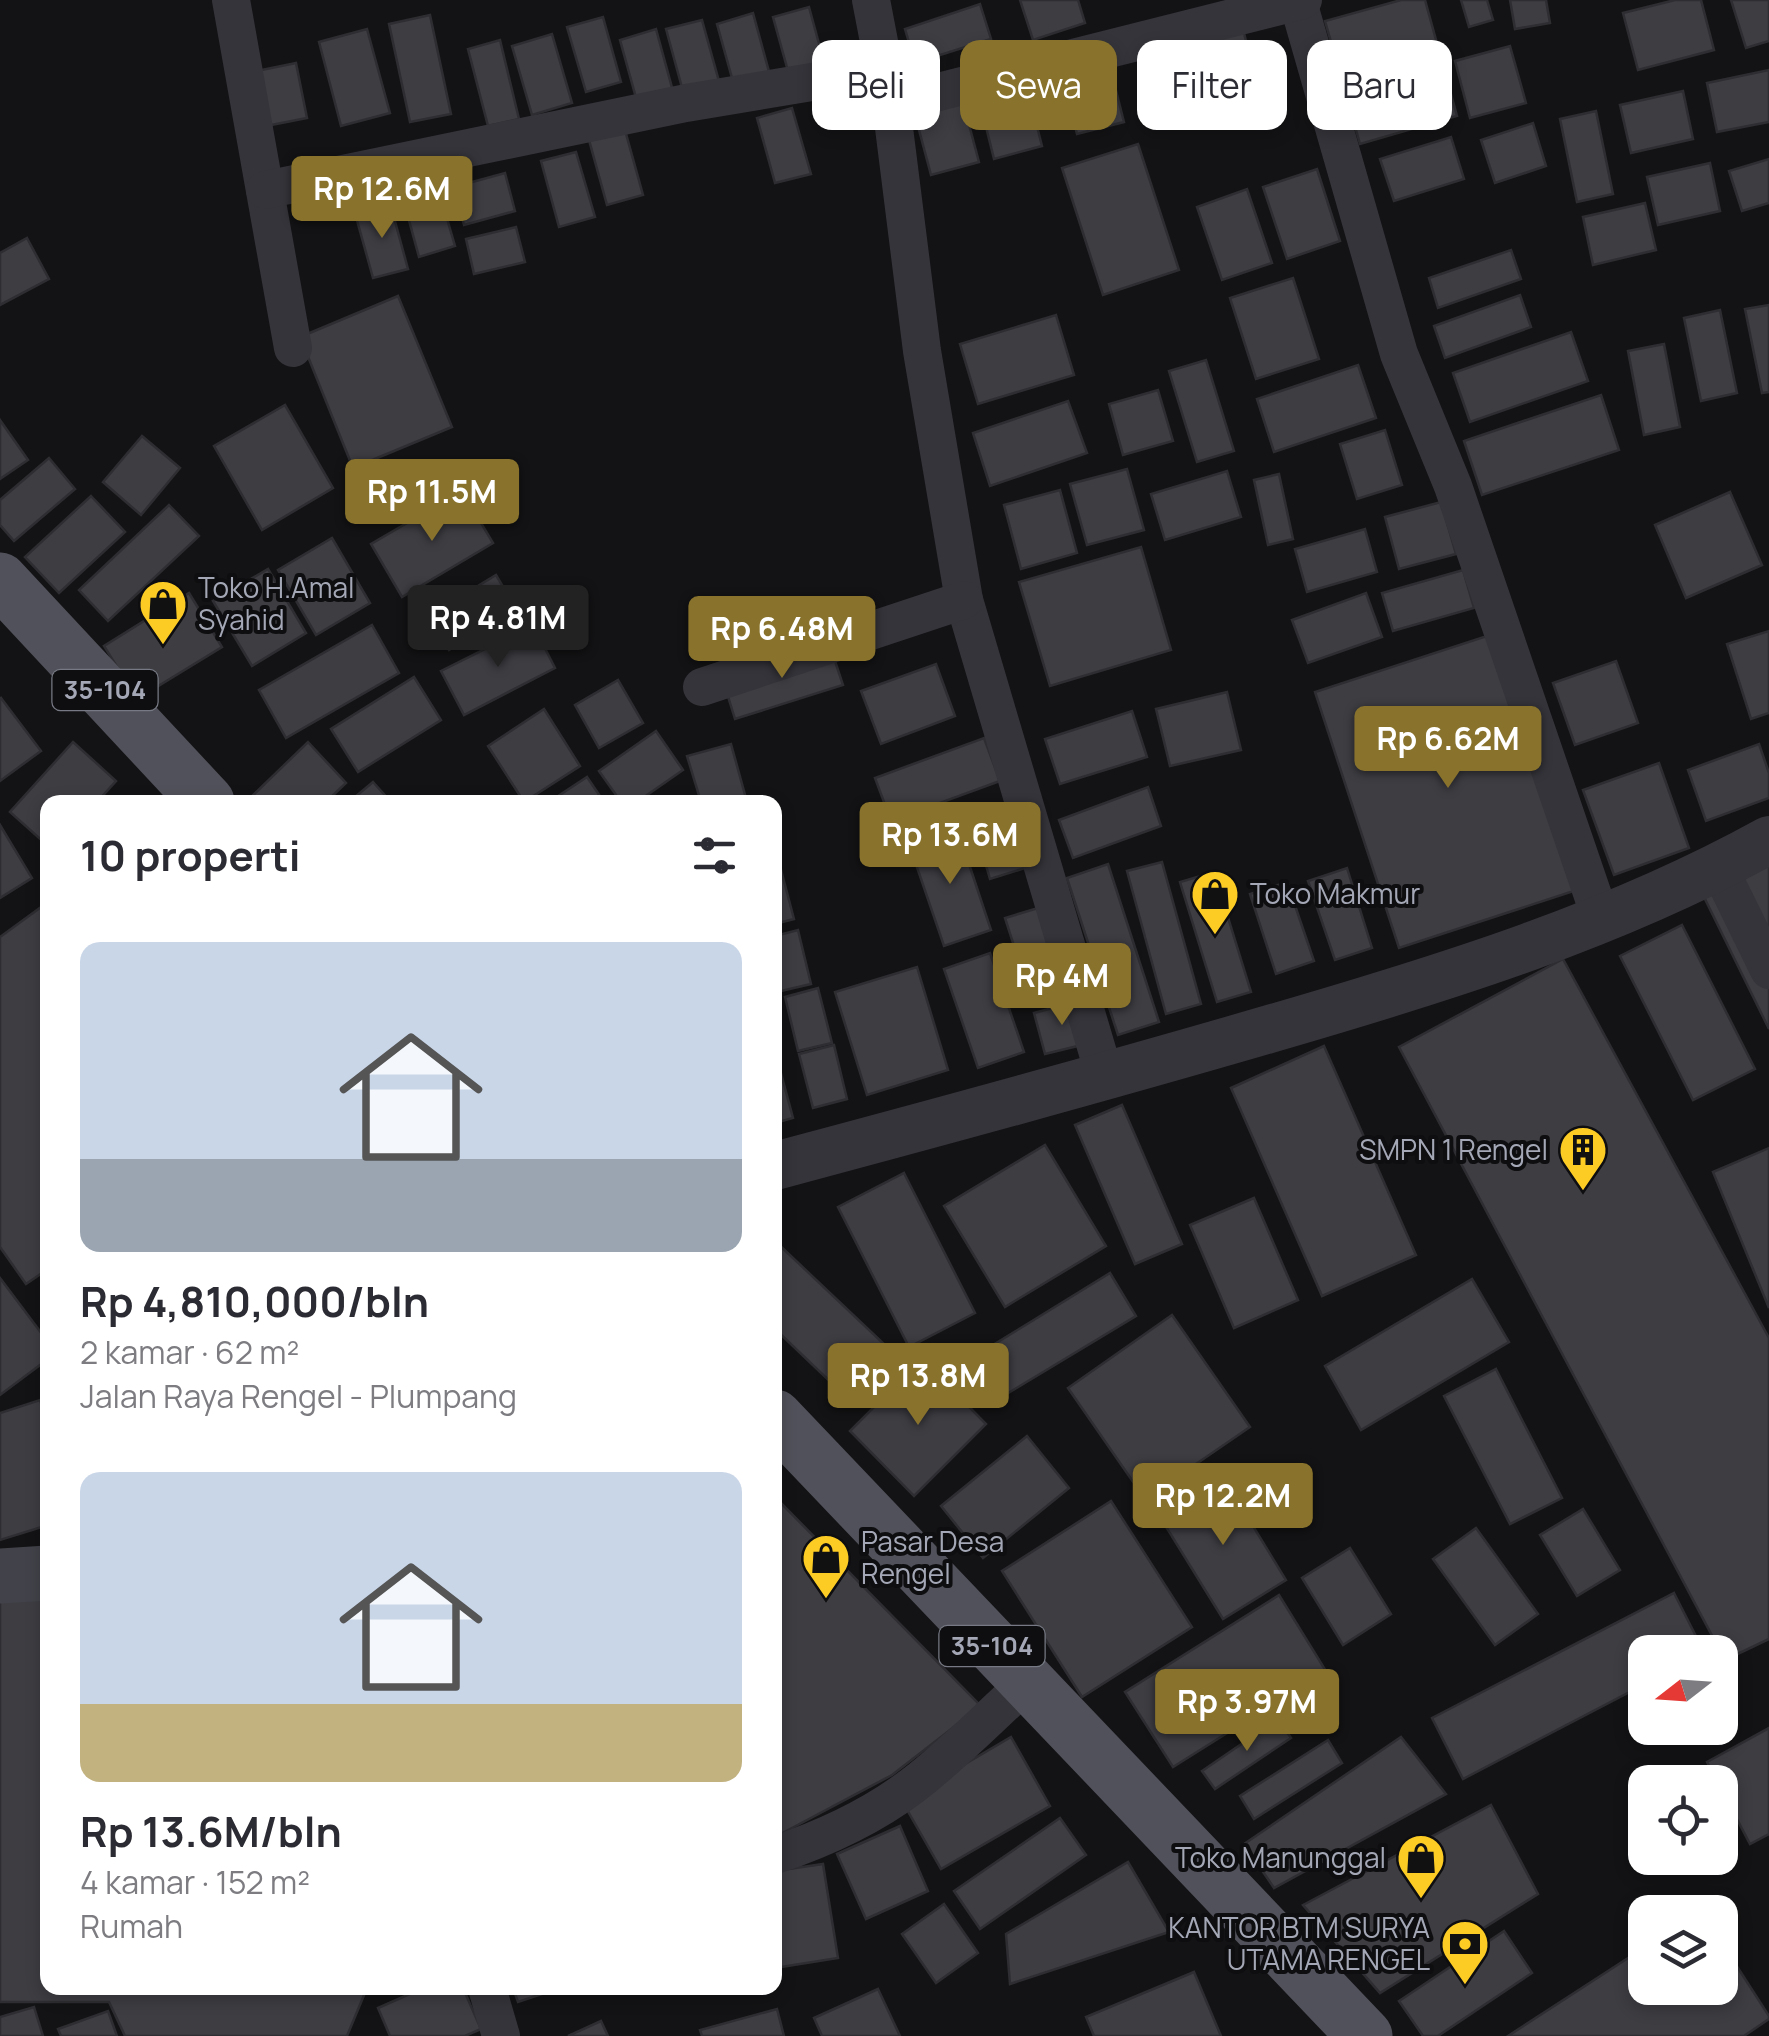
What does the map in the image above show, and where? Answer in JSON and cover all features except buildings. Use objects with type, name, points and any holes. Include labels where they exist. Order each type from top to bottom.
[{"type":"main road","name":"35-104","points":[[0,580],[201,795]]},
{"type":"main road","name":"35-104","points":[[782,1425],[1365,2036]]},
{"type":"main road","points":[[0,1576],[40,1574]]},
{"type":"street","points":[[232,0],[294,348]]},
{"type":"street","points":[[871,0],[879,40]]},
{"type":"street","points":[[940,76],[1301,1],[1399,354],[1452,486],[1602,922]]},
{"type":"street","points":[[265,190],[668,106],[812,94]]},
{"type":"street","points":[[894,130],[922,351],[964,600],[1105,1077]]},
{"type":"street","points":[[702,686],[964,600]]},
{"type":"street","points":[[782,1164],[1105,1077],[1392,993],[1602,922],[1719,868],[1769,840]]},
{"type":"street","points":[[1719,868],[1769,970]]},
{"type":"street","points":[[782,1854],[868,1814],[912,1786],[1027,1683]]},
{"type":"street","points":[[488,1995],[501,2036]]},
{"type":"place","name":"Toko H.Amal Syahid","points":[[163,646]]},
{"type":"place","name":"Toko Makmur","points":[[1215,936]]},
{"type":"place","name":"SMPN 1 Rengel","points":[[1583,1192]]},
{"type":"place","name":"Pasar Desa Rengel","points":[[826,1600]]},
{"type":"place","name":"Toko Manunggal","points":[[1421,1900]]},
{"type":"place","name":"KANTOR BTM SURYA UTAMA RENGEL","points":[[1465,1986]]}]
